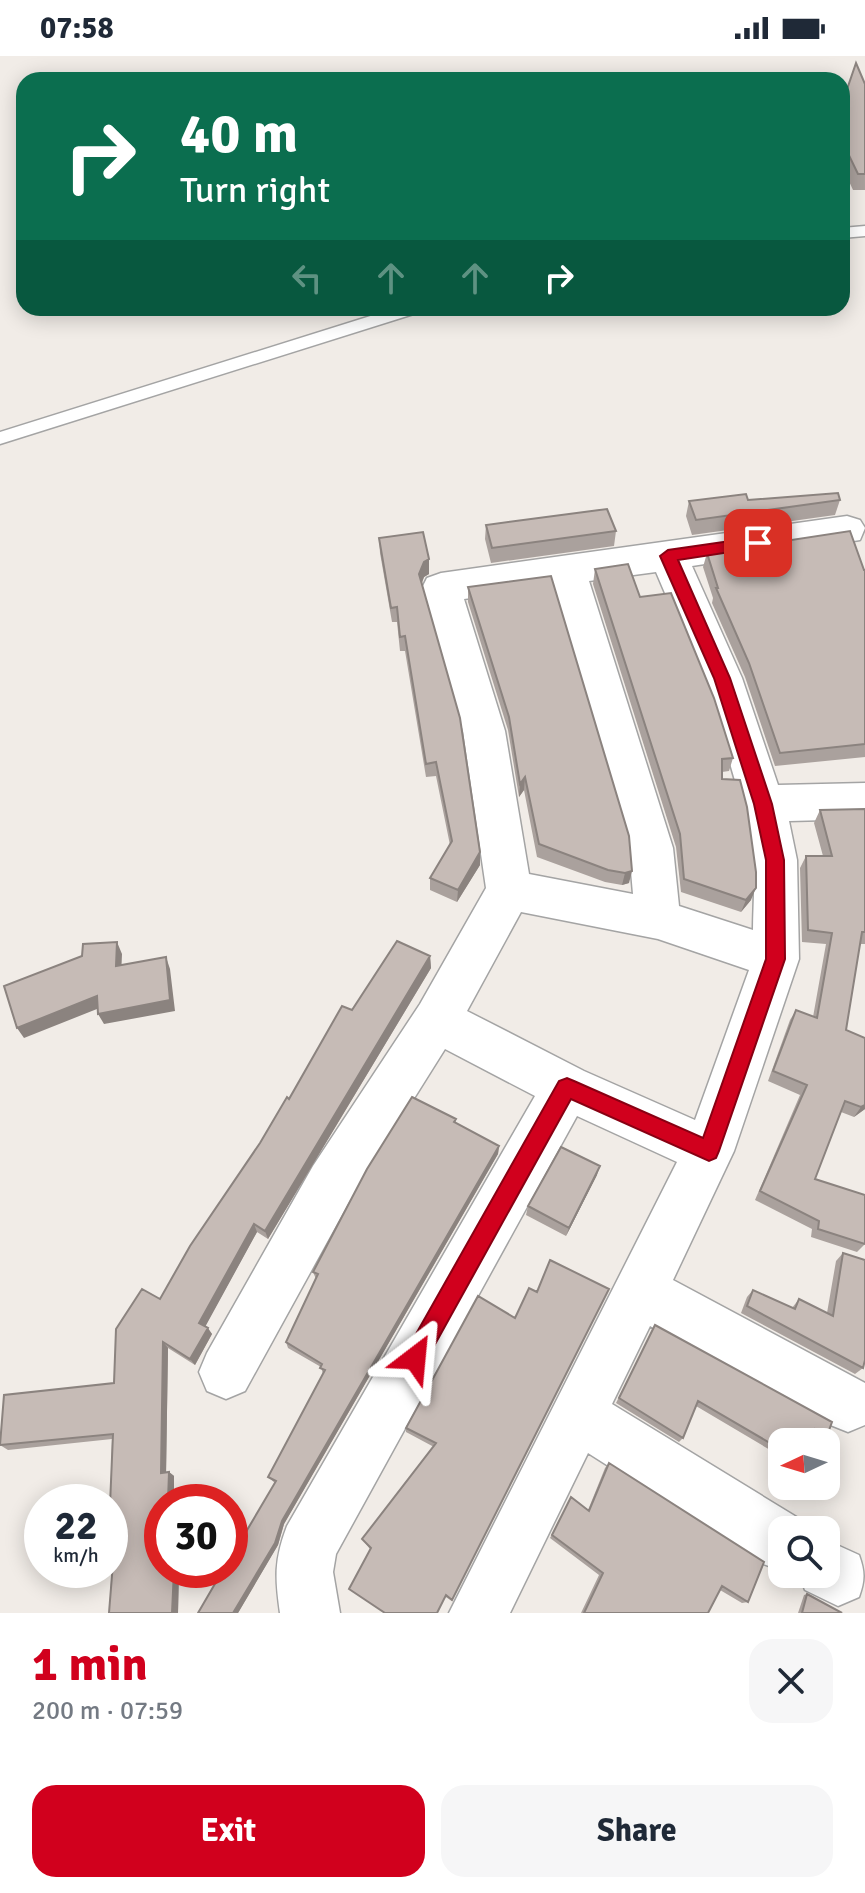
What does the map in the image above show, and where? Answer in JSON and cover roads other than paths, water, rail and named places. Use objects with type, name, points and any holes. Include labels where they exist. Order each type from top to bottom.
[{"type":"street","points":[[226,1372],[331,1184],[437,1020],[509,890],[484,731],[441,588],[847,530]]},
{"type":"street","points":[[479,1613],[709,1151],[776,959],[775,860],[763,804],[722,678],[668,556]]},
{"type":"street","points":[[567,571],[651,848],[658,919]]},
{"type":"street","points":[[763,804],[865,801]]},
{"type":"street","points":[[509,890],[658,919],[776,959]]},
{"type":"street","points":[[437,1020],[567,1087],[709,1151]]},
{"type":"street","points":[[310,1613],[304,1572],[308,1547],[567,1087]]},
{"type":"street","points":[[640,1291],[848,1404]]},
{"type":"street","points":[[578,1415],[768,1533]]},
{"type":"lane","points":[[0,438],[389,316]]}]
